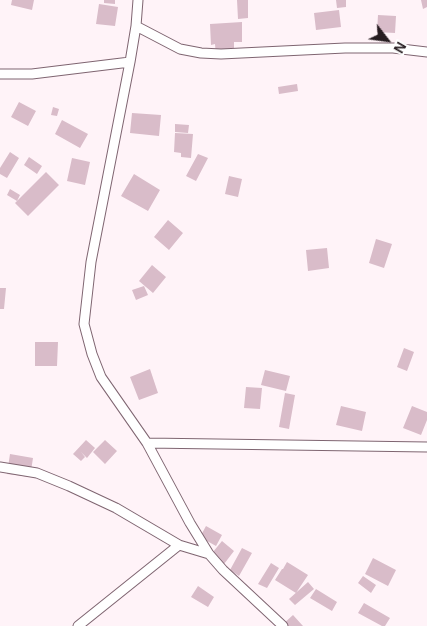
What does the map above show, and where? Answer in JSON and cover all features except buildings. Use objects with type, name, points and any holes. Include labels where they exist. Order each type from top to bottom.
[{"type":"street","points":[[138,0],[130,62],[91,262],[84,324],[92,354],[101,377],[147,443],[209,554],[223,570],[283,626]]},
{"type":"street","points":[[136,26],[180,49],[201,53],[222,54],[345,48],[393,48],[427,52]]},
{"type":"street","points":[[0,74],[32,74],[130,62]]},
{"type":"street","points":[[147,443],[427,447]]},
{"type":"street","points":[[0,467],[37,473],[116,508],[179,545],[209,554]]},
{"type":"street","points":[[78,626],[179,545]]}]
